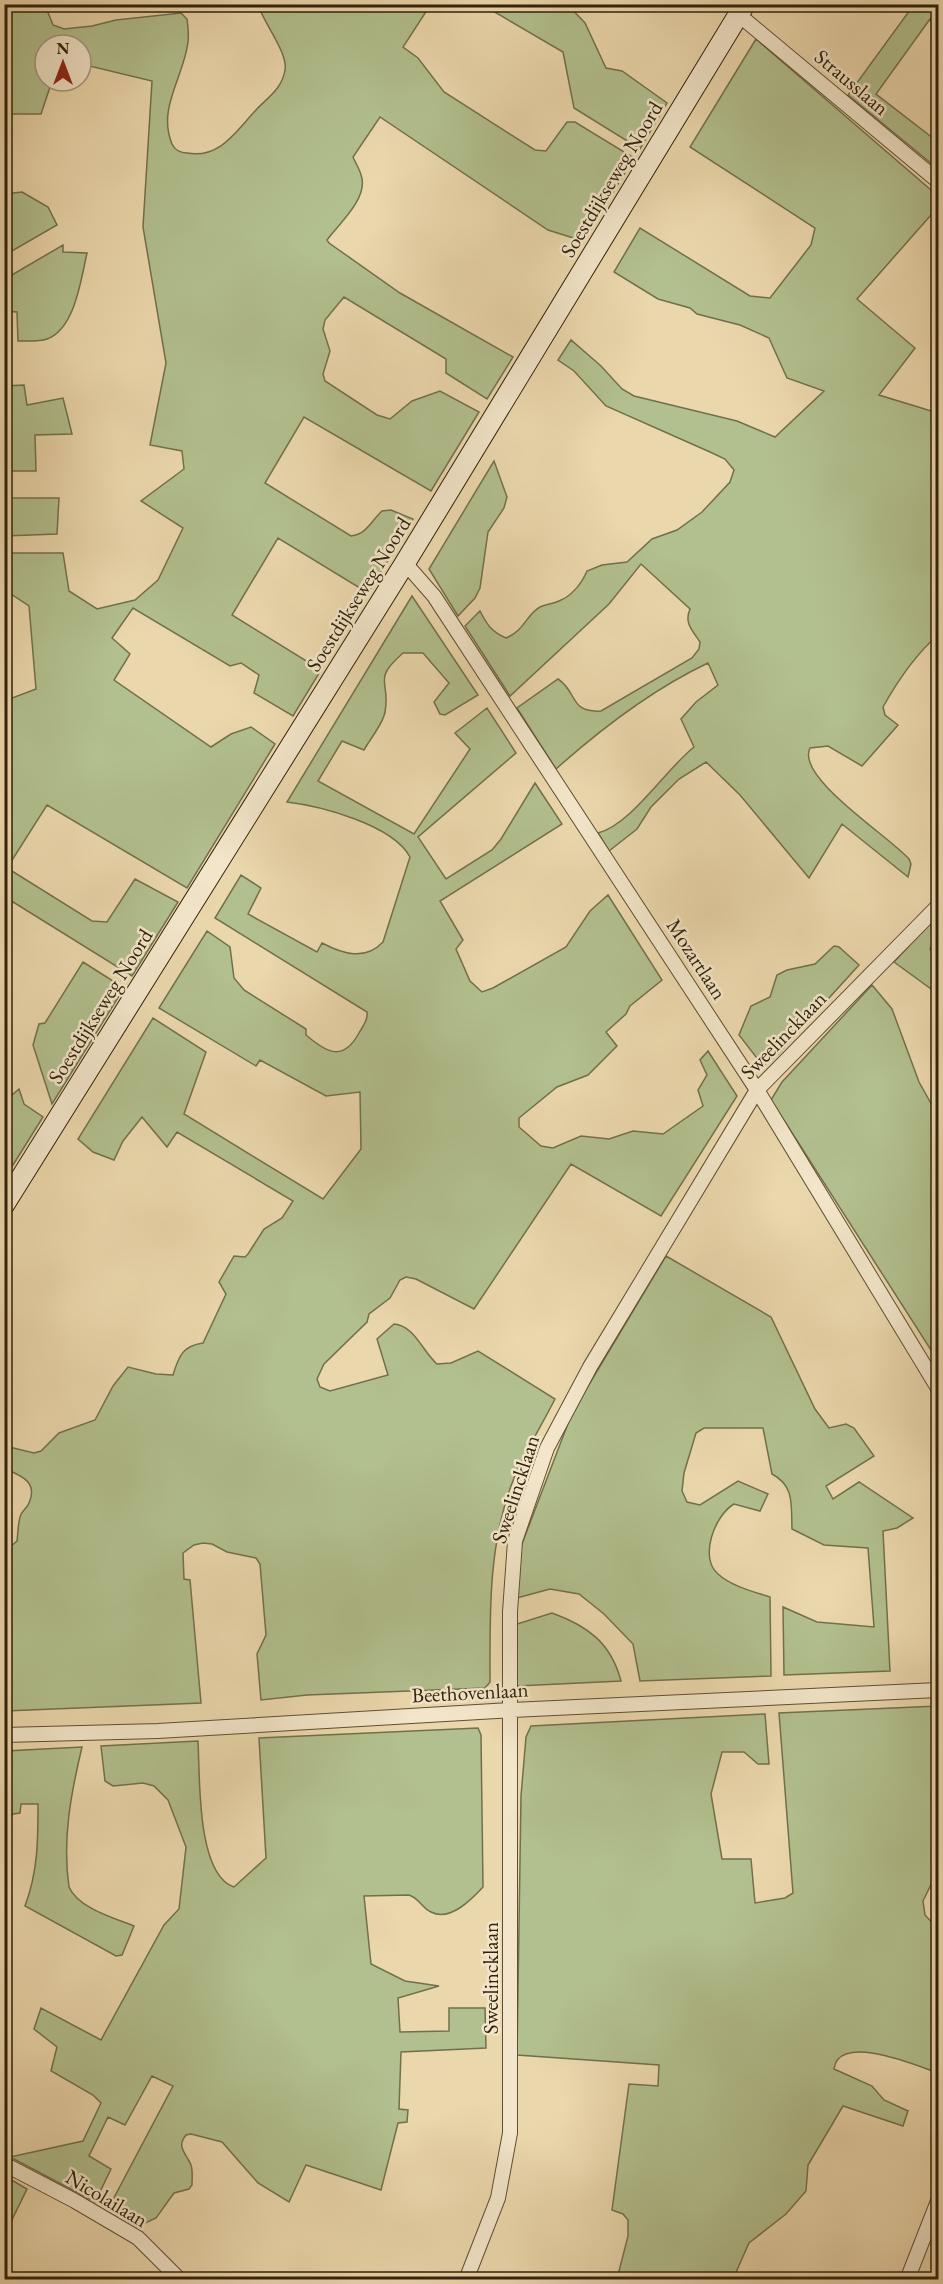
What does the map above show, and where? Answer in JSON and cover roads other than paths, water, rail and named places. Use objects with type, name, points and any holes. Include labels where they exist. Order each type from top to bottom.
[{"type":"main road","name":"Soestdijkseweg Noord","points":[[4,1205],[405,564],[742,10]]},
{"type":"street","name":"Strausslaan","points":[[742,10],[939,181]]},
{"type":"street","name":"Mozartlaan","points":[[405,564],[434,596],[757,1090],[939,1388]]},
{"type":"street","name":"Sweelincklaan","points":[[466,2280],[498,2198],[510,2133],[512,1710],[510,1612],[516,1541],[547,1448],[590,1366],[757,1090],[939,906]]},
{"type":"street","name":"Beethovenlaan","points":[[4,1736],[158,1731],[512,1710],[939,1690]]},
{"type":"street","name":"Nicolailaan","points":[[4,2164],[75,2201],[138,2238],[180,2280]]},
{"type":"street","points":[[907,2280],[935,2222],[939,2201]]}]
